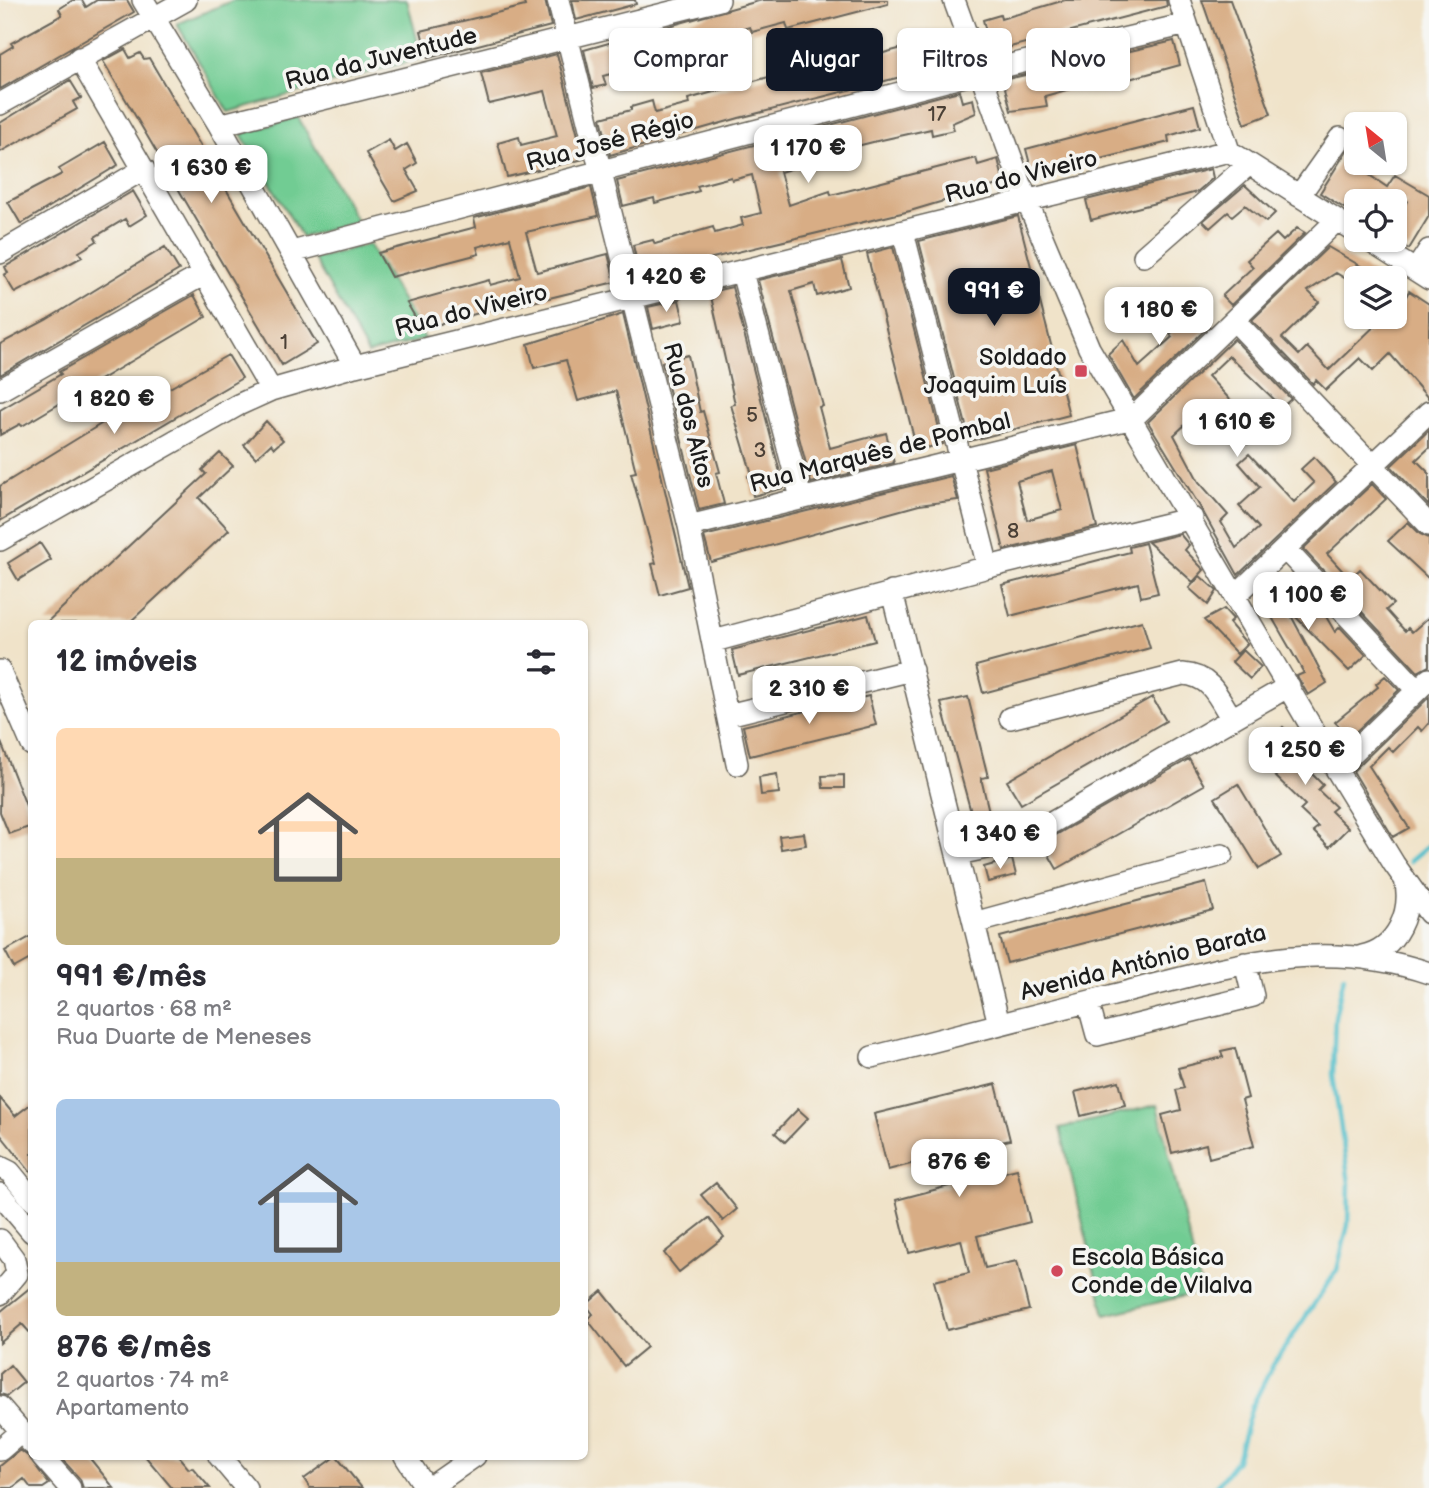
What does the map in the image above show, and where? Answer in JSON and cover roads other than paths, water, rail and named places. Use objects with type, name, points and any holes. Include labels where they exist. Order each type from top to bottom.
[{"type":"street","points":[[0,104],[79,58],[148,8],[186,0]]},
{"type":"street","name":"Rua dos Altos","points":[[558,0],[689,526],[737,764]]},
{"type":"street","name":"Rua da Juventude","points":[[219,125],[719,0]]},
{"type":"street","points":[[954,0],[964,28]]},
{"type":"street","points":[[1179,0],[1229,151],[1344,224]]},
{"type":"street","points":[[148,8],[219,125],[355,366]]},
{"type":"street","name":"Rua José Régio","points":[[1012,65],[1187,24]]},
{"type":"street","points":[[79,58],[271,390]]},
{"type":"street","name":"Rua José Régio","points":[[292,252],[907,91]]},
{"type":"street","points":[[987,91],[1027,201],[1089,348],[1192,518],[1336,769],[1429,913]]},
{"type":"street","points":[[1300,196],[1340,138]]},
{"type":"street","name":"Rua do Viveiro","points":[[0,540],[210,419],[271,390],[355,366],[1229,151]]},
{"type":"street","points":[[1144,256],[1249,164]]},
{"type":"street","points":[[0,253],[144,169]]},
{"type":"street","points":[[1132,418],[1337,220]]},
{"type":"street","points":[[903,232],[988,567]]},
{"type":"street","points":[[1387,252],[1422,275],[1429,250]]},
{"type":"street","points":[[743,272],[802,498]]},
{"type":"street","points":[[0,390],[204,274]]},
{"type":"street","points":[[1234,320],[1429,525]]},
{"type":"street","points":[[1236,595],[1429,412]]},
{"type":"street","name":"Rua Marquês de Pombal","points":[[689,526],[1132,418]]},
{"type":"street","points":[[714,641],[988,567],[1192,518]]},
{"type":"street","points":[[1285,549],[1423,685],[1336,769]]},
{"type":"street","points":[[892,592],[999,1024]]},
{"type":"street","points":[[728,715],[912,670]]},
{"type":"street","points":[[0,671],[28,736]]},
{"type":"street","points":[[1010,718],[1183,674],[1197,675],[1209,682],[1231,718]]},
{"type":"street","points":[[958,854],[1005,844],[1041,829],[1289,686]]},
{"type":"street","points":[[974,923],[1222,855]]},
{"type":"street","points":[[1359,956],[1379,950],[1398,932],[1408,902],[1405,879]]},
{"type":"street","name":"Avenida António Barata","points":[[872,1056],[1245,963],[1298,954],[1359,956],[1429,973]]},
{"type":"street","points":[[1088,1002],[1097,1035],[1110,1032],[1253,996],[1245,963]]},
{"type":"street","points":[[0,1167],[9,1172],[28,1194]]},
{"type":"street","points":[[0,1194],[28,1226]]},
{"type":"street","points":[[0,1240],[14,1259],[17,1275],[0,1294]]},
{"type":"street","points":[[0,1407],[26,1438],[0,1450]]},
{"type":"street","points":[[46,1460],[70,1488]]},
{"type":"street","points":[[222,1460],[246,1488]]},
{"type":"street","points":[[408,1460],[427,1488],[469,1460]]},
{"type":"waterway","points":[[1410,861],[1429,845]]},
{"type":"waterway","points":[[1215,1488],[1237,1460],[1252,1406],[1273,1365],[1337,1270],[1348,1225],[1349,1183],[1333,1075],[1335,1017],[1344,976]]},
{"type":"place","name":"Soldado Joaquim Luís","points":[[1081,371]]},
{"type":"place","name":"Escola Básica Conde de Vilalva","points":[[1057,1271]]}]
